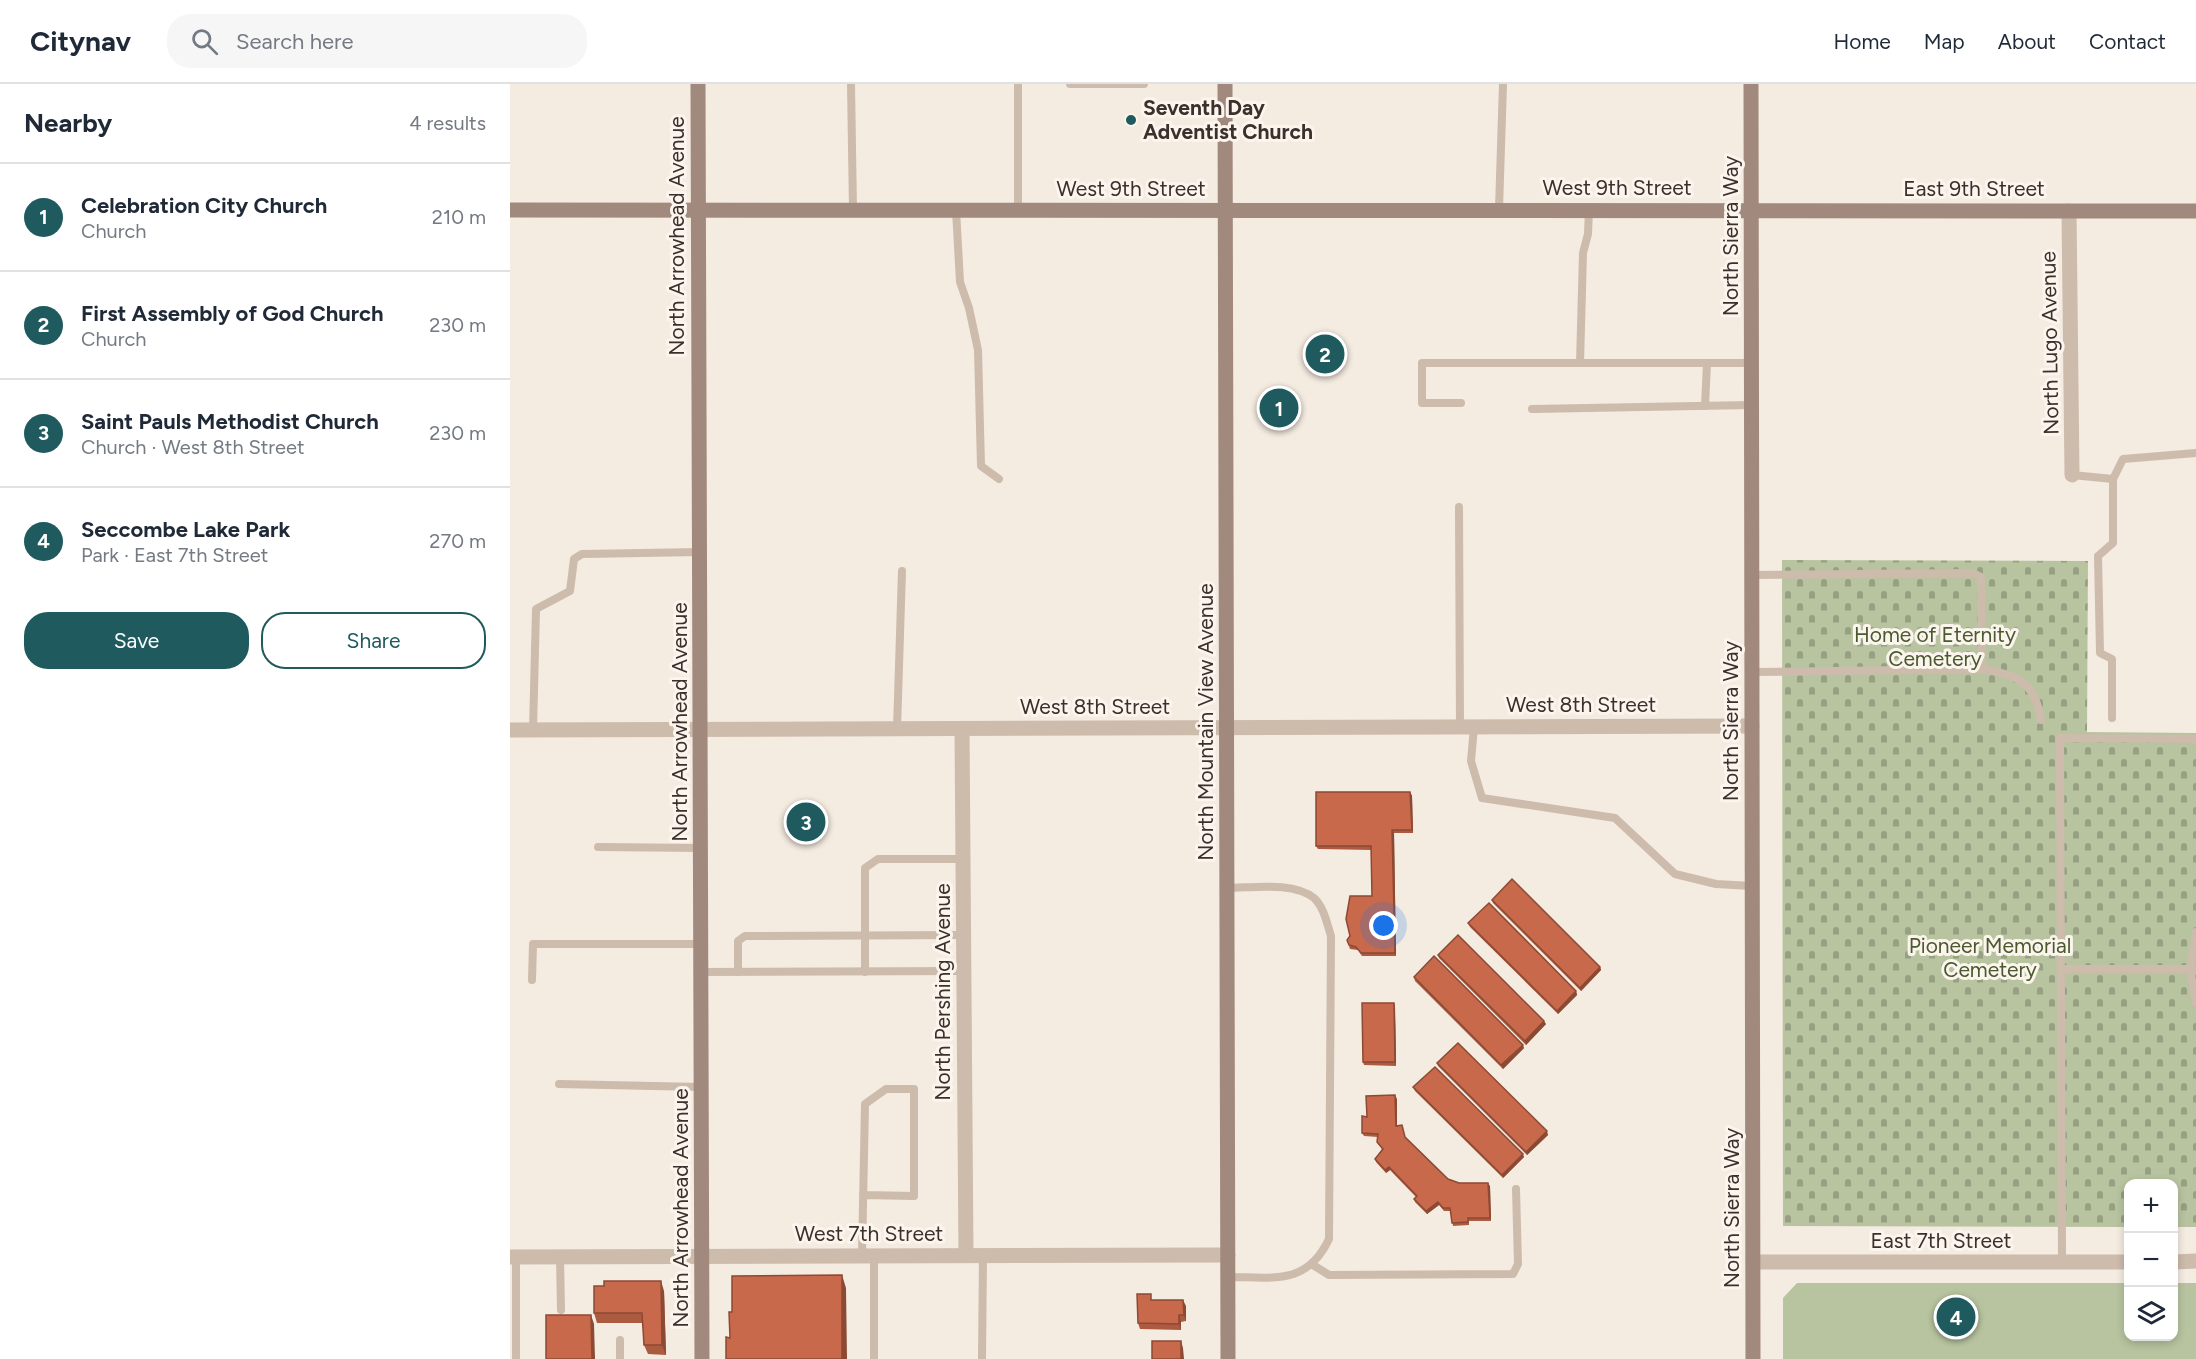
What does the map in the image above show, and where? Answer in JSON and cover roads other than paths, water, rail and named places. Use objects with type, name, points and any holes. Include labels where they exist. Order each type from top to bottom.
[{"type":"street","name":"North Arrowhead Avenue","points":[[698,84],[702,1359]]},
{"type":"street","name":"North Mountain View Avenue","points":[[1225,84],[1228,1359]]},
{"type":"street","name":"North Sierra Way","points":[[1751,84],[1753,1359]]},
{"type":"street","name":"West 9th Street","points":[[510,210],[1752,209]]},
{"type":"street","name":"East 9th Street","points":[[1752,209],[2196,211]]},
{"type":"street","name":"North Lugo Avenue","points":[[2069,211],[2072,476]]},
{"type":"street","name":"West 8th Street","points":[[510,730],[1752,726]]},
{"type":"street","name":"North Pershing Avenue","points":[[962,729],[966,1255]]},
{"type":"street","name":"West 7th Street","points":[[513,1257],[1228,1255]]},
{"type":"street","name":"East 7th Street","points":[[1753,1262],[2124,1262]]},
{"type":"street","points":[[2178,1262],[2196,1262]]},
{"type":"lane","points":[[851,84],[853,210]]},
{"type":"lane","points":[[1018,84],[1018,210]]},
{"type":"lane","points":[[1070,84],[1144,84]]},
{"type":"lane","points":[[1499,209],[1503,84]]},
{"type":"lane","points":[[1580,363],[1583,253],[1588,234],[1589,209]]},
{"type":"lane","points":[[956,210],[960,282],[969,308],[978,350],[981,466],[999,478]]},
{"type":"lane","points":[[1461,403],[1422,403],[1422,363],[1752,363]]},
{"type":"lane","points":[[1705,406],[1707,363]]},
{"type":"lane","points":[[1532,409],[1752,405]]},
{"type":"lane","points":[[2112,718],[2112,659],[2100,653],[2098,556],[2113,543],[2113,479],[2123,459],[2196,453]]},
{"type":"lane","points":[[2072,476],[2113,479]]},
{"type":"lane","points":[[1459,507],[1467,727],[1471,761],[1482,798],[1616,818],[1675,874],[1716,884],[1752,886]]},
{"type":"lane","points":[[533,730],[536,609],[570,591],[574,559],[582,554],[700,552]]},
{"type":"lane","points":[[897,729],[902,571]]},
{"type":"lane","points":[[1752,575],[1972,573],[1981,577],[1982,669]]},
{"type":"lane","points":[[1752,672],[1982,669],[2002,672],[2020,679],[2033,691],[2041,720]]},
{"type":"lane","points":[[2062,1262],[2060,738],[2196,739]]},
{"type":"lane","points":[[598,848],[701,848]]},
{"type":"lane","points":[[866,972],[865,868],[878,859],[963,859]]},
{"type":"lane","points":[[1227,888],[1288,888],[1301,892],[1314,898],[1325,916],[1331,936],[1329,1239],[1321,1257],[1313,1265],[1289,1276],[1228,1277]]},
{"type":"lane","points":[[2196,932],[2193,969],[2196,1003]]},
{"type":"lane","points":[[738,972],[738,941],[745,936],[964,935]]},
{"type":"lane","points":[[532,980],[533,944],[701,944]]},
{"type":"lane","points":[[2060,969],[2193,969]]},
{"type":"lane","points":[[701,972],[964,971]]},
{"type":"lane","points":[[559,1084],[701,1087]]},
{"type":"lane","points":[[863,1195],[915,1196],[914,1089],[886,1089],[865,1104],[863,1195],[874,1359]]},
{"type":"lane","points":[[1313,1265],[1329,1275],[1513,1274],[1518,1264],[1516,1189]]},
{"type":"lane","points":[[982,1359],[983,1255]]},
{"type":"lane","points":[[513,1257],[516,1359]]},
{"type":"lane","points":[[560,1257],[561,1310]]},
{"type":"lane","points":[[620,1340],[620,1359]]},
{"type":"place","name":"Seventh Day Adventist Church","points":[[1131,120]]},
{"type":"place","name":"First Assembly of God Church","points":[[1325,354]]},
{"type":"place","name":"Celebration City Church","points":[[1279,408]]},
{"type":"place","name":"Saint Pauls Methodist Church","points":[[806,822]]},
{"type":"place","name":"Seccombe Lake Park","points":[[1956,1317]]},
{"type":"park label","name":"Home of Eternity Cemetery","points":[[1935,647]]},
{"type":"park label","name":"Pioneer Memorial Cemetery","points":[[1990,958]]}]
